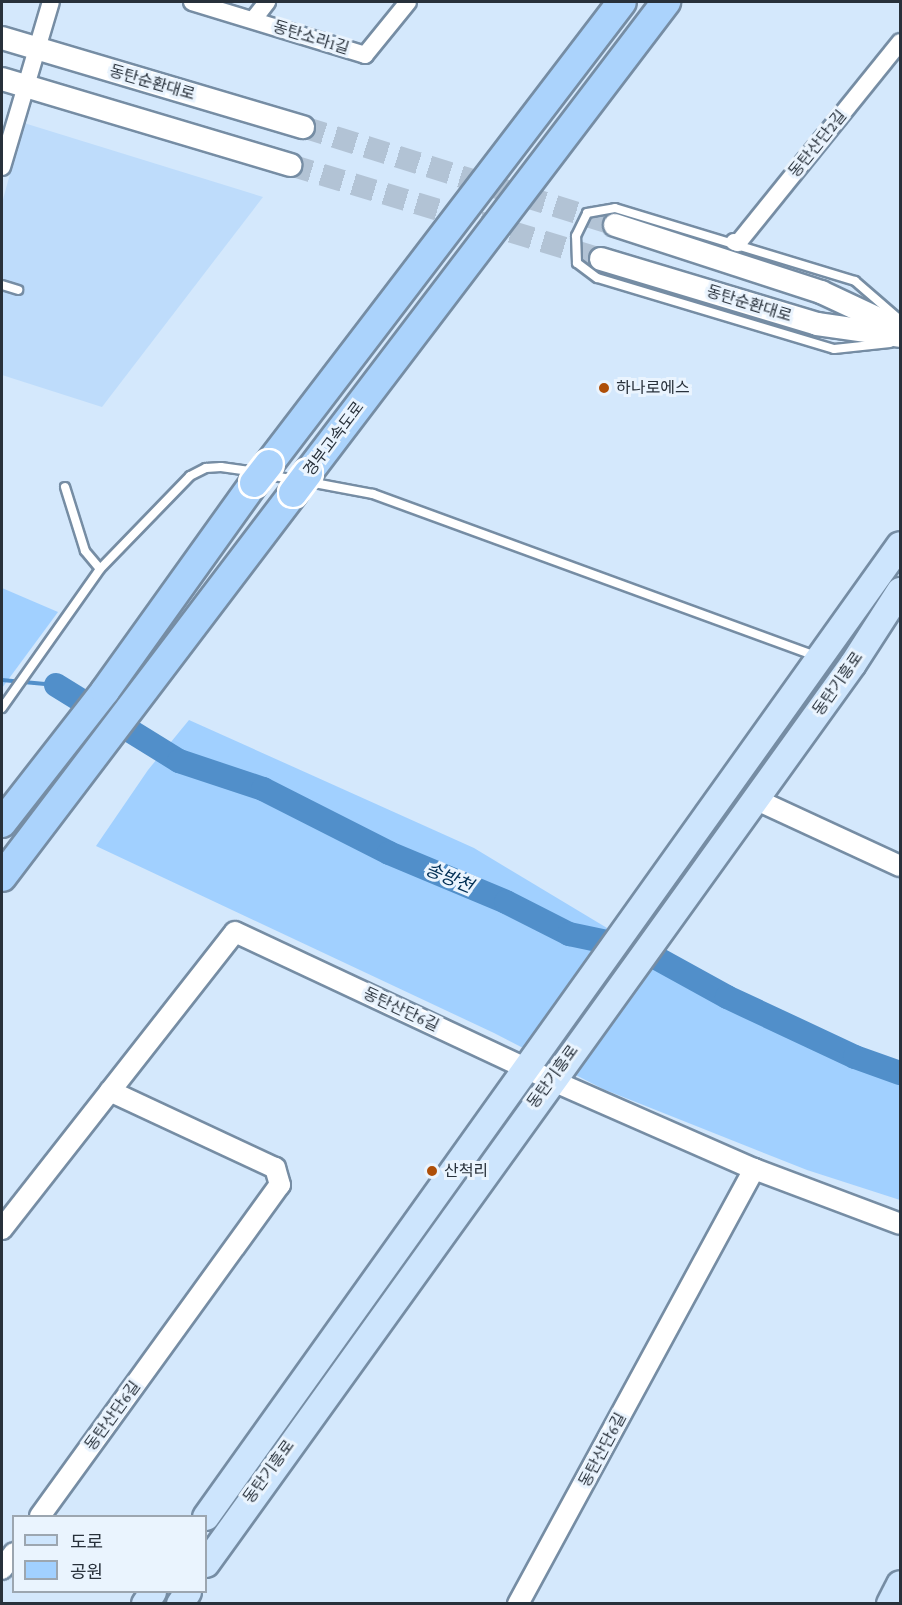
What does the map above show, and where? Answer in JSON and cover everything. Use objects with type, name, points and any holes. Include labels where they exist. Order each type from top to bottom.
[{"type":"highway","points":[[2,822],[105,691],[262,474],[622,2]]},
{"type":"highway","name":"경부고속도로","points":[[2,877],[130,705],[666,2]]},
{"type":"main road","name":"동탄순환대로","points":[[2,38],[303,127]]},
{"type":"main road","points":[[2,79],[290,165]]},
{"type":"main road","name":"동탄순환대로","points":[[615,225],[821,292],[900,329]]},
{"type":"main road","name":"동탄순환대로","points":[[601,259],[817,324],[900,336]]},
{"type":"main road","name":"동탄기흥로","points":[[207,1517],[631,927],[900,545]]},
{"type":"main road","name":"동탄기흥로","points":[[207,1563],[551,1080],[656,938],[900,591]]},
{"type":"main road","points":[[890,1604],[900,1584]]},
{"type":"street","points":[[2,167],[51,2]]},
{"type":"street","name":"동탄소라1길","points":[[197,2],[366,55],[408,2]]},
{"type":"street","points":[[253,20],[267,2]]},
{"type":"street","name":"동탄산단2길","points":[[734,243],[738,243],[900,42]]},
{"type":"street","points":[[755,799],[900,866]]},
{"type":"street","name":"동탄산단6길","points":[[2,1229],[235,932],[551,1080],[754,1168],[900,1224]]},
{"type":"street","name":"동탄산단6길","points":[[41,1515],[280,1185],[275,1168],[110,1091]]},
{"type":"street","name":"동탄산단6길","points":[[518,1604],[754,1168]]},
{"type":"street","points":[[2,1569],[12,1556]]},
{"type":"lane","points":[[900,320],[855,281],[615,208],[587,213],[576,236],[577,263],[597,278],[834,349],[900,342]]},
{"type":"lane","points":[[2,285],[18,290]]},
{"type":"lane","points":[[2,708],[56,635],[100,569],[190,476],[206,468],[221,467],[373,494],[821,658]]},
{"type":"lane","points":[[65,487],[85,551],[100,569]]},
{"type":"shaded area","points":[[24,123],[263,197],[102,407],[2,375],[2,203]]},
{"type":"green space","points":[[2,588],[58,612],[2,688]]},
{"type":"green space","points":[[189,720],[474,848],[662,961],[900,1075],[900,1200],[807,1170],[603,1089],[494,1033],[96,846],[148,770]]},
{"type":"waterway","name":"송방천","points":[[2,680],[56,685]]},
{"type":"waterway","name":"송방천","points":[[56,685],[179,761],[263,789],[389,853],[506,902],[569,934],[640,949],[727,997],[855,1057],[900,1073]]},
{"type":"tunnel","points":[[303,127],[615,225]]},
{"type":"tunnel","points":[[290,165],[601,259]]},
{"type":"place","name":"하나로에스","points":[[604,388]]},
{"type":"place","name":"산척리","points":[[432,1171]]}]
